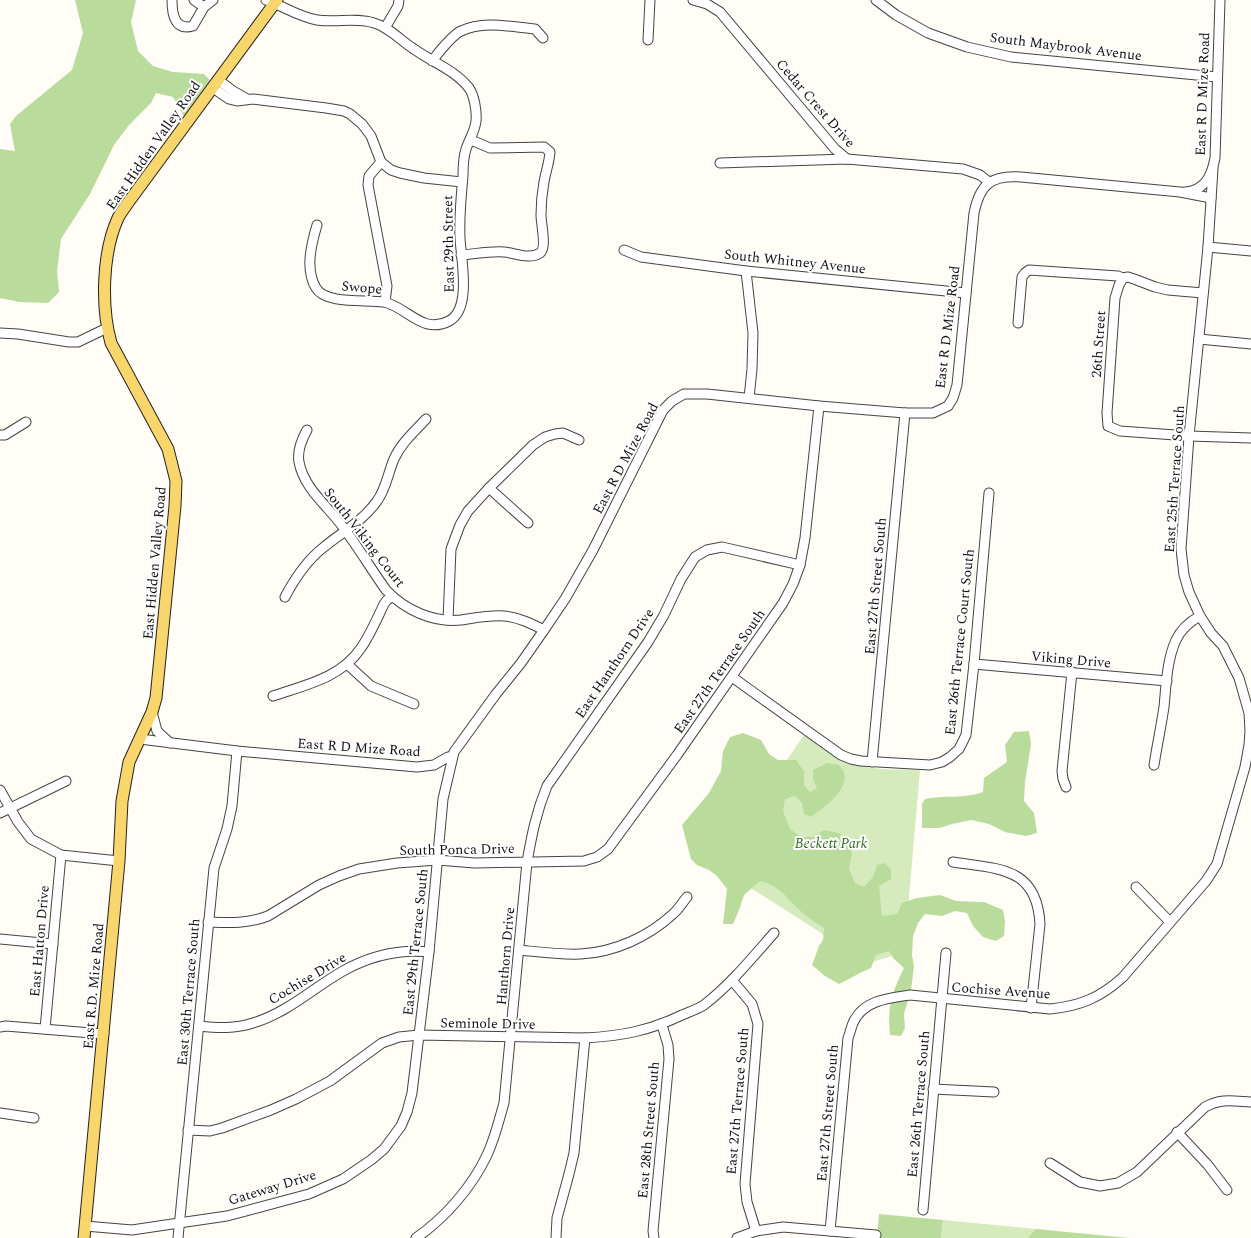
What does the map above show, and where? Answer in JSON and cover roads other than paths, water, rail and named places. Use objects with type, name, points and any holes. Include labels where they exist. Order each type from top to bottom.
[{"type":"main road","name":"East Hidden Valley Road","points":[[140,739],[152,712],[156,698],[175,506],[176,481],[168,449],[111,343],[107,328],[105,310],[105,275],[110,245],[118,218],[273,1]]},
{"type":"main road","name":"East R.D. Mize Road","points":[[84,1238],[104,1034],[119,861],[122,801],[129,762],[140,739]]},
{"type":"street","points":[[172,0],[172,8],[176,22],[187,28],[194,26],[204,7],[213,0]]},
{"type":"street","points":[[194,0],[204,7]]},
{"type":"street","points":[[385,28],[398,6],[399,0]]},
{"type":"street","points":[[648,40],[650,0]]},
{"type":"street","name":"Cedar Crest Drive","points":[[693,0],[707,4],[720,12],[835,149],[847,159],[963,169],[980,175],[989,182]]},
{"type":"street","name":"South Maybrook Avenue","points":[[876,0],[896,15],[928,33],[967,47],[1011,57],[1217,77]]},
{"type":"street","name":"East R D Mize Road","points":[[1180,192],[1196,190],[1204,185],[1213,170],[1215,158],[1220,0]]},
{"type":"street","points":[[273,1],[305,17],[316,20],[331,21],[359,19],[376,23],[460,78],[470,90],[474,101],[476,120],[471,140],[490,148],[544,147],[550,152],[550,163],[544,180],[541,203],[541,224],[544,244],[543,250],[540,254],[532,257],[502,252],[461,255]]},
{"type":"street","points":[[432,60],[460,32],[477,26],[491,25],[536,29],[543,38]]},
{"type":"street","points":[[215,84],[233,91],[247,99],[344,111],[362,124],[371,136],[381,162],[391,170],[424,178],[462,182]]},
{"type":"street","name":"East 29th Street","points":[[450,321],[457,313],[462,302],[464,289],[459,226],[466,148],[471,140]]},
{"type":"street","points":[[720,163],[847,159]]},
{"type":"street","points":[[381,162],[369,176],[368,186],[388,286],[385,302]]},
{"type":"street","name":"East 25th Terrace South","points":[[1170,922],[1206,881],[1217,864],[1250,745],[1249,713],[1239,678],[1223,646],[1211,633],[1200,616],[1189,592],[1184,575],[1182,549],[1189,436],[1208,247],[1213,170]]},
{"type":"street","name":"East R D Mize Road","points":[[140,739],[170,744],[237,751],[417,767],[434,765],[452,756],[565,599],[593,550],[663,410],[672,400],[684,394],[707,394],[819,406],[905,413],[933,413],[948,406],[953,398],[957,385],[976,204],[979,196],[989,182],[1002,177],[1021,177],[1180,192],[1211,198]]},
{"type":"street","name":"Swope","points":[[318,226],[313,240],[310,272],[316,289],[322,294],[334,299],[385,302],[405,312],[419,322],[433,326],[450,321]]},
{"type":"street","points":[[1208,247],[1251,251]]},
{"type":"street","name":"South Whitney Avenue","points":[[624,250],[641,256],[746,271],[966,293]]},
{"type":"street","points":[[1018,323],[1022,277],[1024,272],[1029,270],[1118,276],[1134,279],[1168,290],[1203,293]]},
{"type":"street","points":[[746,271],[752,333],[752,369],[749,398]]},
{"type":"street","name":"26th Street","points":[[1123,278],[1115,298],[1107,413],[1108,426],[1120,431],[1189,436]]},
{"type":"street","points":[[0,333],[78,342],[107,328]]},
{"type":"street","points":[[1199,340],[1251,344]]},
{"type":"street","name":"East 27th Terrace South","points":[[527,862],[584,861],[597,856],[608,849],[677,755],[783,603],[793,584],[800,565],[805,538],[819,406]]},
{"type":"street","name":"East 27th Street South","points":[[872,762],[905,413]]},
{"type":"street","points":[[285,596],[309,560],[323,547],[363,518],[377,501],[385,487],[395,458],[406,440],[426,419]]},
{"type":"street","points":[[0,436],[5,435],[26,422]]},
{"type":"street","name":"South Viking Court","points":[[307,430],[302,440],[299,457],[303,474],[313,493],[333,513],[392,597],[412,611],[432,618],[448,620],[506,616],[521,619],[544,630]]},
{"type":"street","points":[[448,620],[448,586],[451,549],[460,525],[468,511],[524,453],[545,437],[563,433],[578,440]]},
{"type":"street","points":[[1189,436],[1251,438]]},
{"type":"street","points":[[489,488],[528,523]]},
{"type":"street","name":"East 26th Terrace Court South","points":[[732,677],[841,755],[851,760],[930,766],[942,762],[950,757],[959,749],[966,734],[974,664],[989,493]]},
{"type":"street","name":"East Hanthorn Drive","points":[[527,862],[533,824],[547,786],[648,642],[664,615],[681,579],[695,557],[707,550],[722,547],[800,565]]},
{"type":"street","points":[[273,696],[335,674],[361,649],[384,604],[392,597]]},
{"type":"street","points":[[1154,765],[1167,681],[1176,640],[1184,627],[1200,616]]},
{"type":"street","points":[[347,664],[371,686],[414,704]]},
{"type":"street","name":"Viking Drive","points":[[974,664],[1167,681]]},
{"type":"street","points":[[1066,787],[1062,771],[1072,672]]},
{"type":"street","points":[[152,712],[157,731],[170,744]]},
{"type":"street","name":"East 30th Terrace South","points":[[178,1238],[214,868],[232,806],[237,751]]},
{"type":"street","name":"East 29th Terrace South","points":[[419,1035],[429,952],[443,799],[452,756]]},
{"type":"street","points":[[0,813],[66,782]]},
{"type":"street","points":[[0,790],[18,822],[31,839],[61,855],[119,861]]},
{"type":"street","name":"East Hatton Drive","points":[[45,1029],[61,855]]},
{"type":"street","name":"South Ponca Drive","points":[[208,922],[237,924],[261,919],[319,885],[359,869],[397,863],[437,860],[475,863],[527,862]]},
{"type":"street","name":"Hanthorn Drive","points":[[416,1238],[441,1217],[459,1198],[477,1174],[487,1155],[498,1127],[504,1102],[527,862]]},
{"type":"street","points":[[953,862],[998,868],[1008,872],[1025,883],[1034,897],[1039,912],[1040,924],[1031,1008]]},
{"type":"street","points":[[1136,887],[1170,922]]},
{"type":"street","points":[[519,950],[580,954],[616,948],[653,930],[674,914],[687,897]]},
{"type":"street","name":"Cochise Avenue","points":[[870,1005],[888,998],[910,995],[1031,1008],[1050,1009],[1068,1007],[1101,995],[1123,977],[1170,922]]},
{"type":"street","name":"Seminole Drive","points":[[188,1130],[210,1130],[222,1128],[296,1099],[330,1081],[382,1044],[399,1037],[419,1035],[585,1038],[609,1037],[634,1033],[662,1025],[703,1006],[732,980],[774,933]]},
{"type":"street","points":[[0,939],[53,944]]},
{"type":"street","name":"Cochise Drive","points":[[199,1026],[227,1028],[255,1023],[272,1016],[306,997],[343,971],[364,961],[397,951],[414,950],[429,952]]},
{"type":"street","name":"East 26th Terrace South","points":[[923,1210],[946,953]]},
{"type":"street","name":"East 27th Terrace South","points":[[732,980],[747,996],[752,1004],[758,1024],[745,1184],[747,1202],[756,1231]]},
{"type":"street","name":"East 27th Street South","points":[[830,1231],[848,1038],[853,1022],[859,1014],[870,1005]]},
{"type":"street","name":"East 28th Street South","points":[[654,1238],[653,1231],[668,1059],[668,1045],[662,1025]]},
{"type":"street","points":[[0,1027],[6,1026],[104,1034]]},
{"type":"street","name":"Gateway Drive","points":[[85,1226],[132,1230],[228,1216],[308,1194],[343,1178],[371,1160],[384,1149],[393,1138],[407,1112],[412,1093],[419,1035]]},
{"type":"street","points":[[556,1238],[557,1218],[574,1153],[585,1038]]},
{"type":"street","points":[[933,1089],[994,1092]]},
{"type":"street","points":[[1050,1163],[1080,1182],[1100,1186],[1118,1183],[1136,1172],[1205,1107],[1214,1102],[1229,1100],[1251,1102]]},
{"type":"street","points":[[0,1113],[34,1118]]},
{"type":"street","points":[[1178,1132],[1208,1164],[1227,1190]]},
{"type":"street","points":[[737,1238],[756,1231],[783,1227],[876,1235]]},
{"type":"park label","name":"Beckett Park","points":[[831,843]]}]
